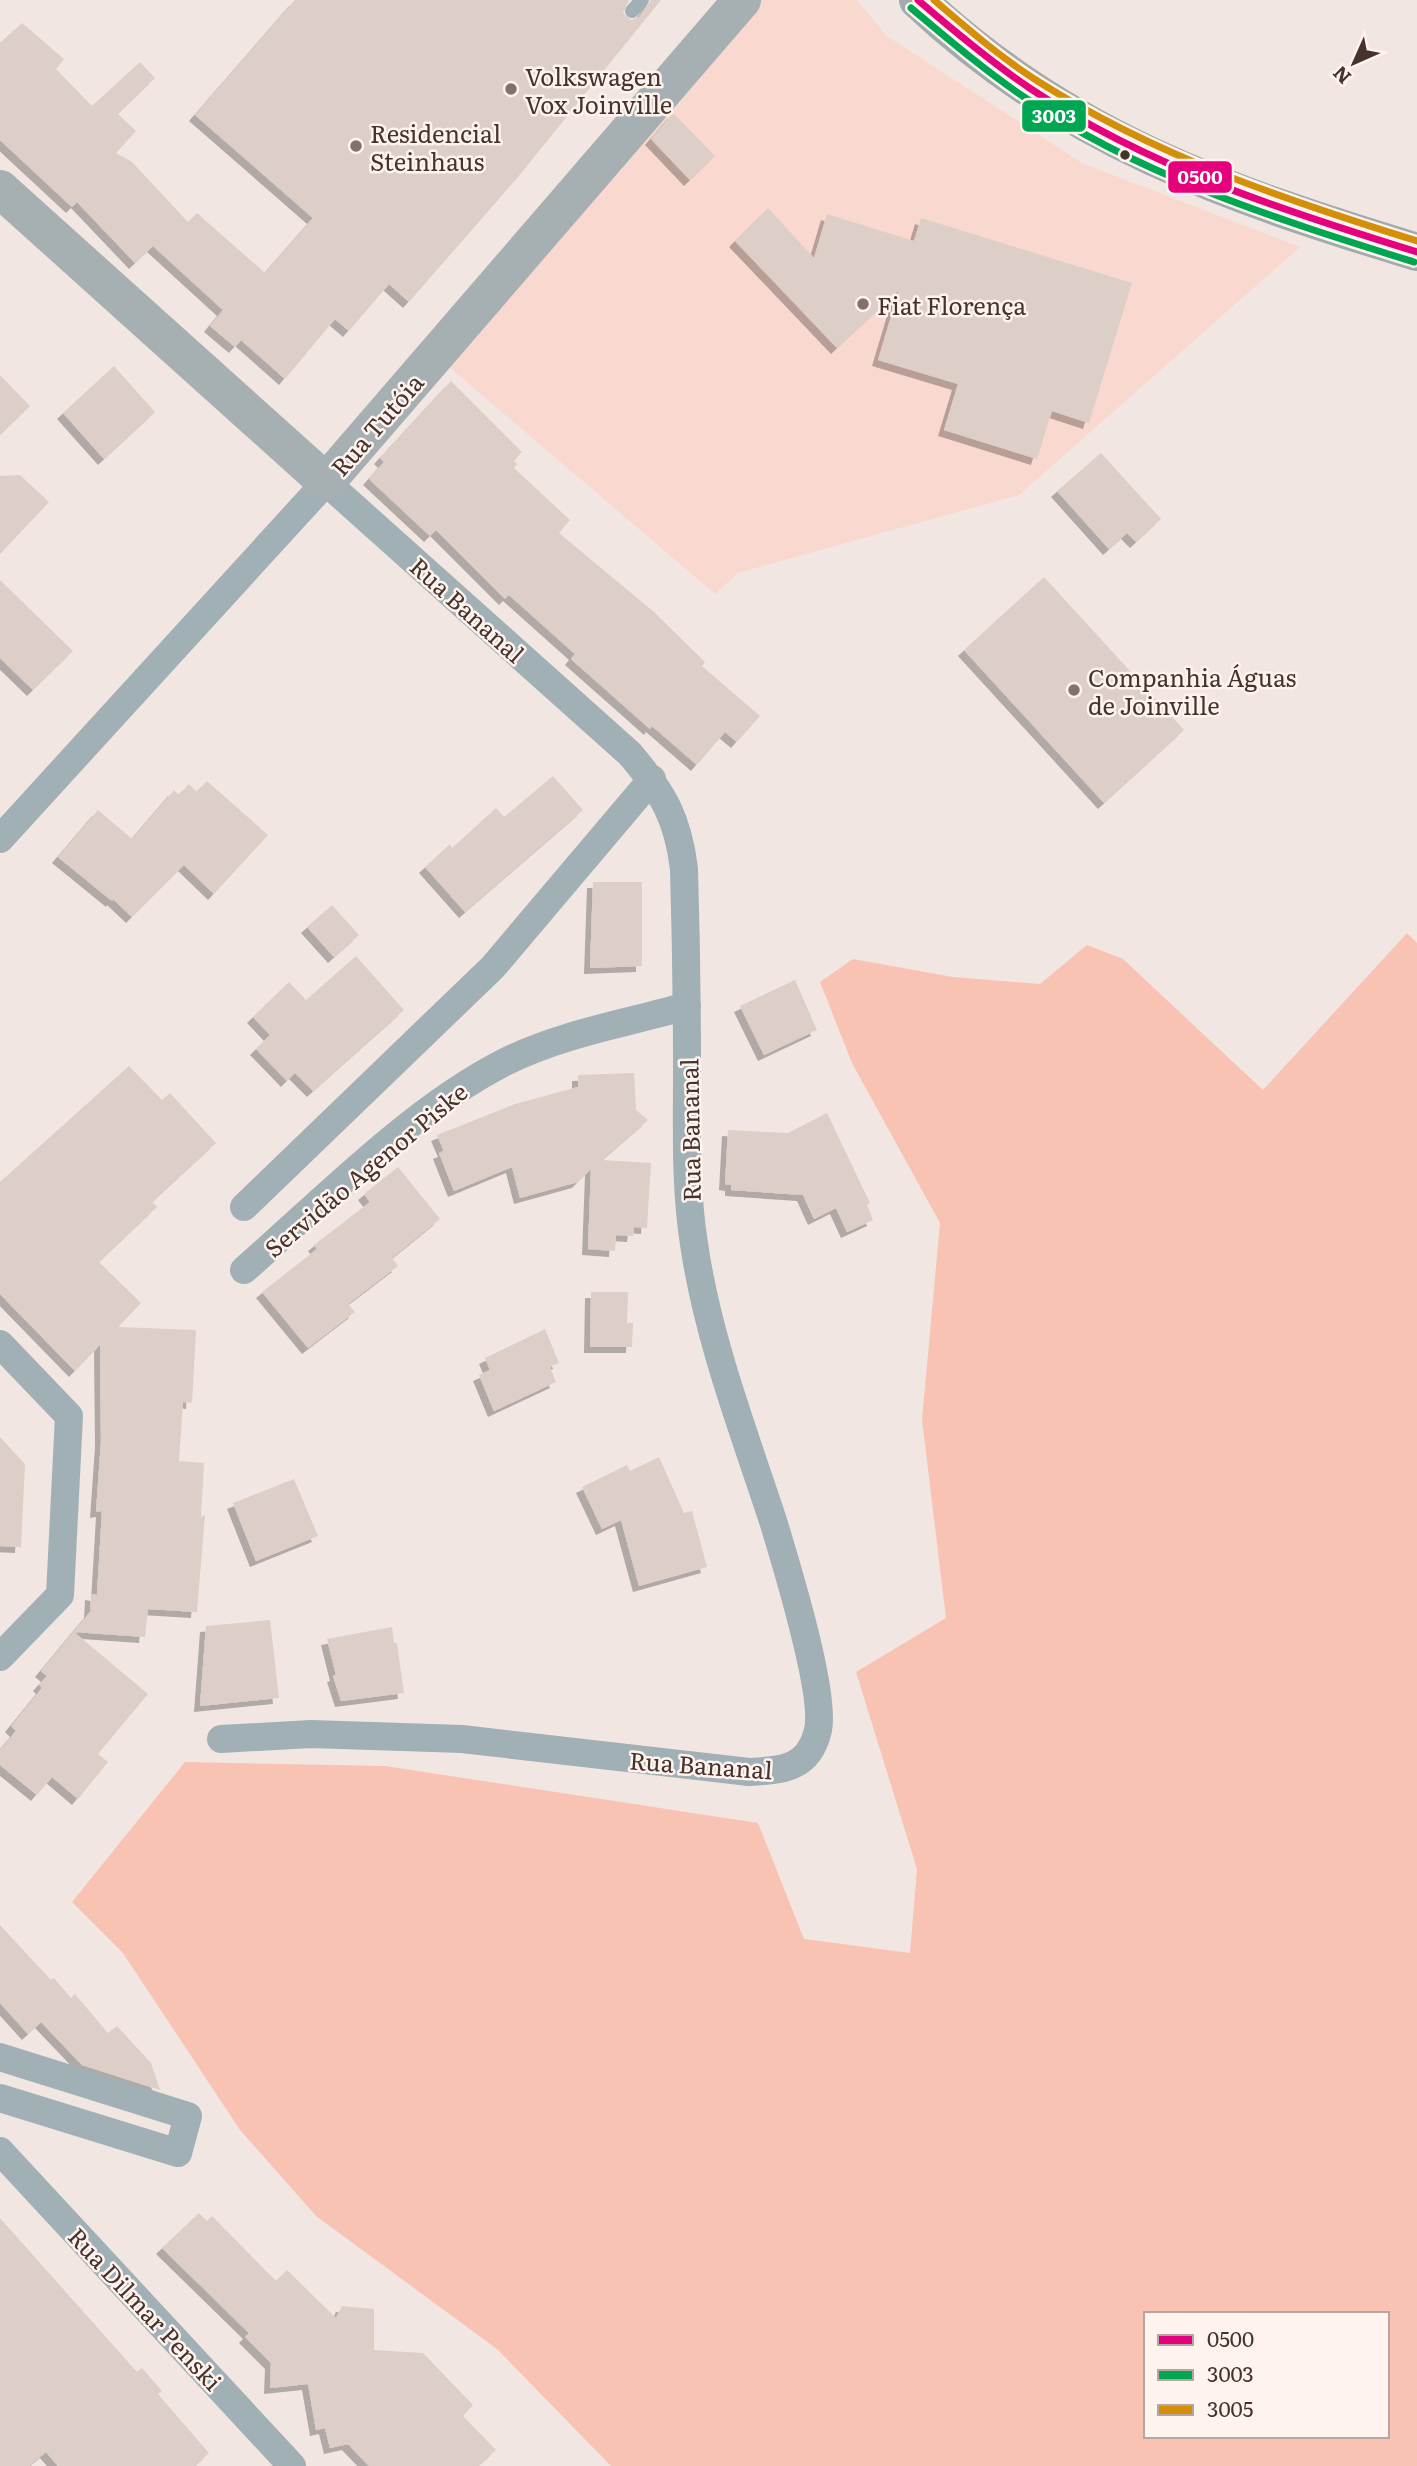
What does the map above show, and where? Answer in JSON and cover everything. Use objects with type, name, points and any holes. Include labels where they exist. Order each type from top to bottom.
[{"type":"main road","points":[[918,0],[990,61],[1028,88],[1127,146],[1231,191],[1417,251]]},
{"type":"street","name":"Rua Tutóia","points":[[0,839],[326,482],[742,0]]},
{"type":"street","name":"Rua Bananal","points":[[0,189],[630,754],[652,779],[670,808],[680,839],[684,869],[687,1184],[694,1244],[705,1306],[777,1534],[808,1655],[816,1693],[818,1729],[806,1757],[786,1770],[750,1772],[449,1738],[311,1734],[221,1739]]},
{"type":"street","points":[[244,1207],[493,967],[652,779]]},
{"type":"street","name":"Servidão Agenor Piske","points":[[244,1270],[418,1119],[461,1086],[541,1047],[687,1006]]},
{"type":"street","points":[[0,1344],[69,1416],[60,1595],[0,1657]]},
{"type":"street","points":[[0,2057],[188,2116],[177,2153],[0,2098]]},
{"type":"street","name":"Rua Dilmar Penski","points":[[0,2151],[292,2466]]},
{"type":"shaded area","name":"Fiat Florença","points":[[754,0],[857,0],[887,36],[1082,163],[1300,247],[1019,495],[738,573],[715,594],[442,361]]},
{"type":"shaded area","points":[[1407,933],[1417,943],[1417,2466],[611,2466],[497,2349],[316,2216],[240,2130],[123,1953],[72,1902],[185,1762],[385,1766],[758,1823],[804,1939],[910,1953],[917,1869],[856,1672],[946,1618],[922,1420],[940,1223],[852,1063],[820,982],[853,959],[953,977],[1040,984],[1087,945],[1123,959],[1263,1090]]},
{"type":"building","points":[[295,0],[629,0],[623,13],[631,20],[639,17],[651,0],[661,0],[518,177],[409,302],[389,284],[349,331],[335,319],[285,379],[241,340],[235,347],[210,326],[223,310],[153,246],[135,263],[77,202],[72,207],[0,140],[0,43],[22,23],[64,59],[56,69],[92,106],[140,62],[155,78],[118,114],[136,131],[116,153],[132,162],[188,222],[197,213],[265,273],[313,218],[195,115]]},
{"type":"building","points":[[673,113],[715,156],[690,180],[651,139]]},
{"type":"building","points":[[768,208],[814,258],[827,214],[914,241],[921,218],[1132,283],[1089,423],[1052,411],[1037,459],[944,430],[958,384],[878,360],[899,290],[837,348],[735,241]]},
{"type":"building","points":[[114,366],[155,412],[104,459],[63,413]]},
{"type":"building","points":[[0,375],[30,406],[0,435]]},
{"type":"building","points":[[451,381],[522,452],[514,461],[517,464],[514,468],[570,520],[559,533],[654,612],[705,662],[702,666],[760,716],[737,742],[725,732],[697,765],[652,726],[650,729],[571,659],[575,654],[509,595],[505,599],[436,530],[430,536],[369,479],[384,462],[380,458]]},
{"type":"building","points":[[1101,453],[1161,519],[1136,542],[1127,533],[1109,549],[1057,491]]},
{"type":"building","points":[[20,475],[49,502],[0,554],[0,476]]},
{"type":"building","name":"Companhia Águas de Joinville","points":[[1044,577],[1184,730],[1104,803],[964,650]]},
{"type":"building","points":[[0,580],[73,651],[33,690],[0,658]]},
{"type":"building","points":[[553,776],[583,810],[465,912],[425,867],[450,844],[452,848],[496,808],[504,817]]},
{"type":"building","points":[[207,781],[268,835],[214,894],[184,865],[132,917],[58,857],[98,810],[132,839],[174,790],[179,795],[189,784],[197,792]]},
{"type":"building","points":[[593,882],[642,882],[642,966],[590,968]]},
{"type":"building","points":[[332,905],[359,935],[334,957],[307,927]]},
{"type":"building","points":[[356,956],[404,1010],[313,1091],[295,1073],[287,1081],[256,1049],[270,1035],[253,1017],[289,982],[306,1000]]},
{"type":"building","points":[[795,980],[817,1030],[764,1055],[740,1006]]},
{"type":"building","points":[[129,1066],[162,1100],[170,1093],[216,1143],[152,1202],[157,1207],[99,1262],[141,1303],[118,1327],[196,1330],[192,1403],[183,1402],[179,1461],[204,1463],[201,1517],[205,1515],[197,1612],[148,1609],[145,1637],[74,1632],[148,1694],[98,1754],[108,1762],[78,1799],[52,1777],[37,1795],[0,1765],[0,1750],[16,1731],[11,1726],[42,1688],[39,1685],[47,1676],[41,1671],[90,1612],[91,1594],[97,1595],[102,1511],[96,1512],[101,1441],[100,1345],[75,1371],[0,1294],[0,1182]]},
{"type":"building","points":[[634,1073],[636,1110],[648,1120],[602,1160],[651,1163],[647,1228],[634,1227],[633,1236],[616,1235],[615,1251],[588,1249],[591,1169],[578,1182],[520,1198],[512,1167],[454,1191],[439,1153],[444,1151],[437,1135],[515,1104],[578,1087],[578,1075]]},
{"type":"building","points":[[827,1113],[870,1203],[867,1205],[873,1220],[847,1232],[836,1208],[814,1219],[803,1195],[731,1190],[731,1185],[725,1184],[728,1130],[788,1133]]},
{"type":"building","points":[[398,1167],[440,1219],[392,1258],[398,1266],[348,1304],[355,1312],[308,1348],[262,1292],[317,1249],[314,1245],[370,1202],[364,1194]]},
{"type":"building","points":[[591,1292],[628,1292],[627,1323],[633,1323],[632,1347],[590,1347]]},
{"type":"building","points":[[545,1329],[559,1363],[550,1367],[556,1382],[494,1411],[479,1375],[490,1370],[485,1358]]},
{"type":"building","points":[[0,1437],[25,1464],[21,1547],[0,1546]]},
{"type":"building","points":[[659,1457],[684,1513],[692,1511],[707,1567],[639,1586],[621,1520],[602,1529],[582,1487],[627,1465],[630,1471]]},
{"type":"building","points":[[294,1479],[318,1536],[256,1561],[233,1503]]},
{"type":"building","points":[[270,1620],[279,1698],[200,1706],[206,1626]]},
{"type":"building","points":[[392,1627],[404,1693],[341,1701],[333,1676],[336,1675],[327,1639]]},
{"type":"building","points":[[0,1925],[51,1980],[54,1978],[71,1998],[75,1994],[108,2033],[117,2026],[151,2063],[160,2090],[82,2065],[41,2022],[28,2034],[0,2003]]},
{"type":"building","points":[[199,2213],[207,2221],[212,2216],[276,2281],[287,2270],[336,2318],[342,2306],[374,2309],[374,2350],[423,2353],[473,2405],[463,2416],[496,2450],[478,2466],[369,2466],[348,2444],[330,2448],[325,2428],[316,2430],[308,2384],[270,2388],[271,2363],[245,2337],[249,2333],[162,2248]]},
{"type":"building","points":[[0,2218],[137,2372],[142,2368],[162,2391],[158,2394],[209,2453],[195,2466],[58,2466],[46,2452],[29,2466],[0,2466]]},
{"type":"transit line","name":"0500","points":[[918,0],[1016,79],[1122,142],[1267,203],[1417,252]]},
{"type":"transit line","name":"3005","points":[[934,0],[1025,73],[1129,132],[1222,174],[1417,241]]},
{"type":"transit line","name":"3003","points":[[911,8],[1009,87],[1115,151],[1213,194],[1414,262]]},
{"type":"place","name":"Volkswagen Vox Joinville","points":[[511,89]]},
{"type":"place","name":"Residencial Steinhaus","points":[[356,146]]},
{"type":"place","name":"Fiat Florença","points":[[863,304]]},
{"type":"place","name":"Companhia Águas de Joinville","points":[[1074,690]]}]
